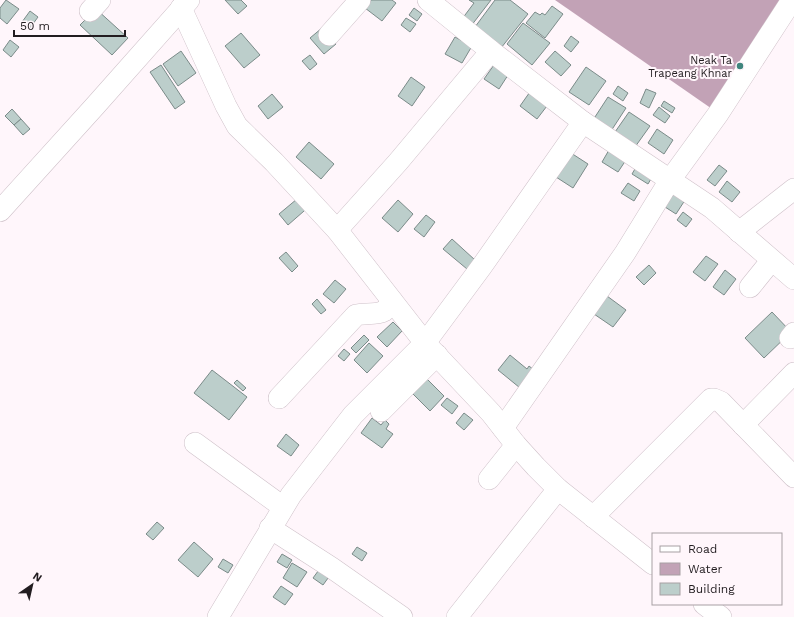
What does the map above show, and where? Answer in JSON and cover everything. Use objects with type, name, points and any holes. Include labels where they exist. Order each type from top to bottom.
[{"type":"street","points":[[329,34],[360,0]]},
{"type":"street","points":[[428,0],[491,52],[583,122],[712,208],[794,279]]},
{"type":"street","points":[[503,428],[625,253],[670,180],[718,114],[792,0]]},
{"type":"street","points":[[0,211],[95,106],[185,3],[226,106],[237,126],[274,162],[337,230],[431,349],[491,413],[516,445],[558,488],[652,563]]},
{"type":"street","points":[[337,230],[398,162],[491,52]]},
{"type":"street","points":[[381,411],[431,349],[482,266],[583,122]]},
{"type":"street","points":[[739,232],[794,189]]},
{"type":"street","points":[[750,287],[771,260]]},
{"type":"street","points":[[279,398],[356,315],[366,313],[374,314],[384,311],[392,301]]},
{"type":"street","points":[[218,617],[291,494],[353,416],[431,349]]},
{"type":"street","points":[[743,425],[794,373]]},
{"type":"street","points":[[593,516],[711,399],[714,398],[721,402],[743,425],[790,466]]},
{"type":"street","points":[[195,443],[283,507]]},
{"type":"street","points":[[488,479],[516,445]]},
{"type":"street","points":[[456,617],[558,488]]},
{"type":"street","points":[[270,528],[332,568],[402,617]]},
{"type":"water","points":[[555,0],[788,0],[715,111]]},
{"type":"building","points":[[6,0],[19,9],[7,24],[0,18],[0,8]]},
{"type":"building","points":[[225,0],[241,0],[247,6],[238,14]]},
{"type":"building","points":[[371,0],[392,0],[396,3],[382,21],[365,8]]},
{"type":"building","points":[[469,0],[491,0],[471,26],[462,19],[474,3]]},
{"type":"building","points":[[495,0],[510,0],[528,14],[501,48],[475,27]]},
{"type":"building","points":[[552,6],[563,14],[545,38],[526,23],[535,12],[540,15],[542,13],[545,15]]},
{"type":"building","points":[[414,8],[422,14],[417,21],[409,15]]},
{"type":"building","points":[[96,9],[128,38],[112,55],[80,25]]},
{"type":"building","points":[[30,11],[38,17],[30,28],[22,22]]},
{"type":"building","points":[[406,18],[416,24],[410,32],[401,25]]},
{"type":"building","points":[[523,23],[550,43],[532,65],[507,44]]},
{"type":"building","points":[[322,28],[336,44],[324,54],[310,38]]},
{"type":"building","points":[[241,33],[260,55],[244,68],[225,46]]},
{"type":"building","points":[[571,36],[579,42],[571,52],[564,46]]},
{"type":"building","points":[[455,37],[472,46],[462,63],[445,54]]},
{"type":"building","points":[[10,40],[19,47],[11,57],[3,50]]},
{"type":"building","points":[[181,51],[196,73],[178,86],[163,64]]},
{"type":"building","points":[[555,51],[571,65],[561,76],[545,62]]},
{"type":"building","points":[[310,55],[317,64],[310,70],[302,61]]},
{"type":"building","points":[[496,62],[510,72],[499,89],[484,79]]},
{"type":"building","points":[[161,65],[185,102],[175,109],[150,72]]},
{"type":"building","points":[[586,67],[606,81],[589,105],[569,92]]},
{"type":"building","points":[[411,77],[425,87],[412,106],[398,96]]},
{"type":"building","points":[[618,86],[628,93],[623,101],[613,94]]},
{"type":"building","points":[[532,89],[550,102],[537,119],[520,106]]},
{"type":"building","points":[[646,89],[656,93],[649,108],[640,103]]},
{"type":"building","points":[[272,94],[283,107],[268,119],[258,106]]},
{"type":"building","points":[[608,97],[626,108],[611,131],[593,120]]},
{"type":"building","points":[[664,101],[675,108],[672,113],[661,106]]},
{"type":"building","points":[[659,107],[670,116],[665,123],[653,115]]},
{"type":"building","points":[[12,109],[21,119],[14,125],[5,116]]},
{"type":"building","points":[[629,112],[650,126],[635,147],[615,132]]},
{"type":"building","points":[[21,119],[30,129],[23,135],[14,125]]},
{"type":"building","points":[[657,129],[673,140],[664,154],[648,143]]},
{"type":"building","points":[[309,142],[334,164],[321,179],[296,157]]},
{"type":"building","points":[[609,150],[626,160],[618,172],[602,162]]},
{"type":"building","points":[[571,153],[588,164],[573,188],[556,177]]},
{"type":"building","points":[[639,162],[655,172],[648,184],[632,174]]},
{"type":"building","points":[[719,165],[727,171],[715,186],[707,180]]},
{"type":"building","points":[[727,181],[740,192],[732,202],[719,192]]},
{"type":"building","points":[[628,183],[640,191],[634,201],[621,193]]},
{"type":"building","points":[[676,190],[687,197],[676,214],[665,207]]},
{"type":"building","points":[[303,194],[312,204],[288,225],[279,214]]},
{"type":"building","points":[[398,200],[413,214],[398,232],[382,218]]},
{"type":"building","points":[[683,212],[692,219],[686,227],[677,220]]},
{"type":"building","points":[[426,215],[435,222],[424,237],[414,229]]},
{"type":"building","points":[[452,239],[475,260],[467,269],[443,249]]},
{"type":"building","points":[[286,252],[298,266],[292,272],[279,258]]},
{"type":"building","points":[[706,256],[718,264],[705,281],[693,272]]},
{"type":"building","points":[[649,265],[656,273],[644,285],[636,277]]},
{"type":"building","points":[[725,270],[736,279],[724,295],[713,287]]},
{"type":"building","points":[[335,280],[346,289],[334,303],[323,294]]},
{"type":"building","points":[[607,296],[626,310],[613,327],[594,314]]},
{"type":"building","points":[[317,299],[326,310],[321,314],[312,304]]},
{"type":"building","points":[[772,312],[791,332],[764,358],[745,338]]},
{"type":"building","points":[[393,322],[402,331],[387,347],[377,337]]},
{"type":"building","points":[[364,335],[369,340],[356,353],[351,348]]},
{"type":"building","points":[[369,343],[383,356],[367,373],[354,360]]},
{"type":"building","points":[[344,349],[350,354],[344,361],[338,356]]},
{"type":"building","points":[[510,355],[527,369],[529,366],[539,374],[525,392],[498,370]]},
{"type":"building","points":[[212,370],[247,397],[229,420],[194,393]]},
{"type":"building","points":[[427,379],[444,396],[430,411],[413,394]]},
{"type":"building","points":[[237,380],[246,388],[243,391],[234,383]]},
{"type":"building","points":[[447,398],[458,406],[452,414],[441,405]]},
{"type":"building","points":[[464,413],[473,420],[464,430],[456,423]]},
{"type":"building","points":[[372,418],[381,425],[385,420],[389,424],[386,429],[393,434],[382,448],[361,433]]},
{"type":"building","points":[[286,434],[299,445],[291,456],[277,446]]},
{"type":"building","points":[[157,522],[164,528],[153,540],[146,534]]},
{"type":"building","points":[[194,542],[213,559],[198,577],[178,560]]},
{"type":"building","points":[[357,547],[367,553],[362,561],[352,554]]},
{"type":"building","points":[[282,554],[292,560],[287,568],[277,562]]},
{"type":"building","points":[[223,559],[233,565],[228,573],[218,567]]},
{"type":"building","points":[[292,563],[307,572],[297,587],[283,578]]},
{"type":"building","points":[[321,567],[331,574],[323,585],[313,578]]},
{"type":"building","points":[[281,586],[293,594],[285,605],[273,597]]},
{"type":"place","name":"Neak Ta Trapeang Khnar","points":[[740,66]]}]
